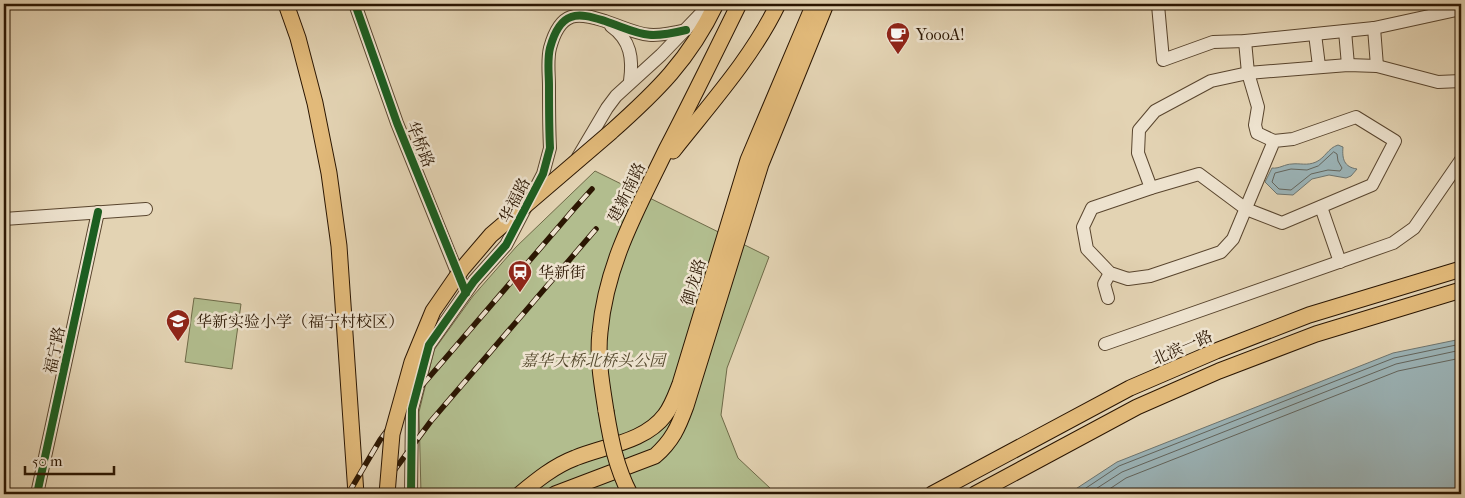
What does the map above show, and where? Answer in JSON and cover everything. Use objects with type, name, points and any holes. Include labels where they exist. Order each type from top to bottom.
[{"type":"main road","points":[[286,4],[298,38],[315,103],[329,173],[339,246],[356,494]]},
{"type":"main road","points":[[387,494],[392,434],[412,362],[433,311],[462,269],[491,235],[573,166],[653,94],[691,48],[716,4]]},
{"type":"main road","name":"建新南路","points":[[630,494],[623,480],[612,447],[606,411],[600,358],[600,332],[606,295],[616,256],[633,214],[740,4]]},
{"type":"main road","points":[[653,176],[748,56],[778,4]]},
{"type":"main road","name":"御龙路","points":[[520,494],[556,466],[575,457],[637,436],[653,428],[665,415],[680,384],[748,160],[814,4]]},
{"type":"main road","name":"御龙路","points":[[555,494],[655,456],[674,435],[686,406],[761,164],[826,4]]},
{"type":"main road","name":"北滨一路","points":[[932,494],[1130,388],[1216,351],[1309,315],[1461,269]]},
{"type":"main road","points":[[975,494],[1137,407],[1219,371],[1316,334],[1461,290]]},
{"type":"street","name":"华桥路","points":[[355,4],[397,122],[466,293]]},
{"type":"street","points":[[573,166],[607,108],[630,81],[661,56],[710,4]]},
{"type":"street","points":[[1160,4],[1158,5],[1163,60],[1213,42],[1245,41],[1374,28],[1461,9]]},
{"type":"street","name":"华福路","points":[[411,494],[412,408],[429,345],[466,293],[506,245],[545,167],[550,148],[548,58],[554,36],[561,25],[570,17],[581,15],[639,34],[652,36],[665,36],[686,30]]},
{"type":"street","name":"华福路","points":[[603,21],[617,30],[628,46],[632,64],[630,81]]},
{"type":"street","points":[[1374,28],[1377,66]]},
{"type":"street","points":[[1345,31],[1348,65]]},
{"type":"street","points":[[1315,34],[1319,66]]},
{"type":"street","points":[[1245,41],[1248,73],[1258,106],[1255,125],[1257,133],[1274,140],[1293,139],[1356,117],[1395,141],[1372,184],[1282,223],[1246,209],[1199,174],[1092,208],[1083,227],[1087,249],[1110,272],[1128,279],[1150,276],[1221,252],[1233,239],[1246,209],[1274,140]]},
{"type":"street","points":[[1151,188],[1138,153],[1139,130],[1155,111],[1211,81],[1248,73],[1348,65],[1377,66],[1438,82],[1461,81]]},
{"type":"street","points":[[1105,344],[1393,243],[1414,228],[1461,160]]},
{"type":"street","points":[[1322,207],[1340,262]]},
{"type":"street","points":[[4,219],[146,209]]},
{"type":"street","name":"福宁路","points":[[37,494],[98,212]]},
{"type":"street","points":[[1108,298],[1104,284],[1110,272]]},
{"type":"green space","name":"嘉华大桥北桥头公园","points":[[595,171],[769,257],[727,368],[721,415],[738,458],[771,489],[788,494],[421,494],[419,412],[434,350],[473,296],[516,247]]},
{"type":"green space","points":[[194,298],[241,304],[232,369],[185,362]]},
{"type":"water","points":[[1338,145],[1343,147],[1345,162],[1357,169],[1351,176],[1346,178],[1329,175],[1312,179],[1293,195],[1277,194],[1265,182],[1272,168],[1289,164],[1313,163]]},
{"type":"water","points":[[1461,339],[1461,494],[1068,494],[1117,462],[1393,353]]},
{"type":"railway","points":[[348,494],[380,440],[413,396],[592,189]]},
{"type":"railway","points":[[381,494],[393,472],[431,421],[596,229]]},
{"type":"cycle path","points":[[355,4],[397,123],[466,293]]},
{"type":"cycle path","points":[[411,494],[412,409],[429,345],[474,281],[506,245],[543,174],[550,148],[549,57],[551,44],[557,30],[563,22],[575,16],[588,16],[644,34],[661,35],[686,30]]},
{"type":"cycle path","points":[[37,494],[98,212]]},
{"type":"place","name":"YoooA!","points":[[898,55]]},
{"type":"place","name":"华新街","points":[[520,293]]},
{"type":"place","name":"华新实验小学（福宁村校区）","points":[[178,342]]}]
